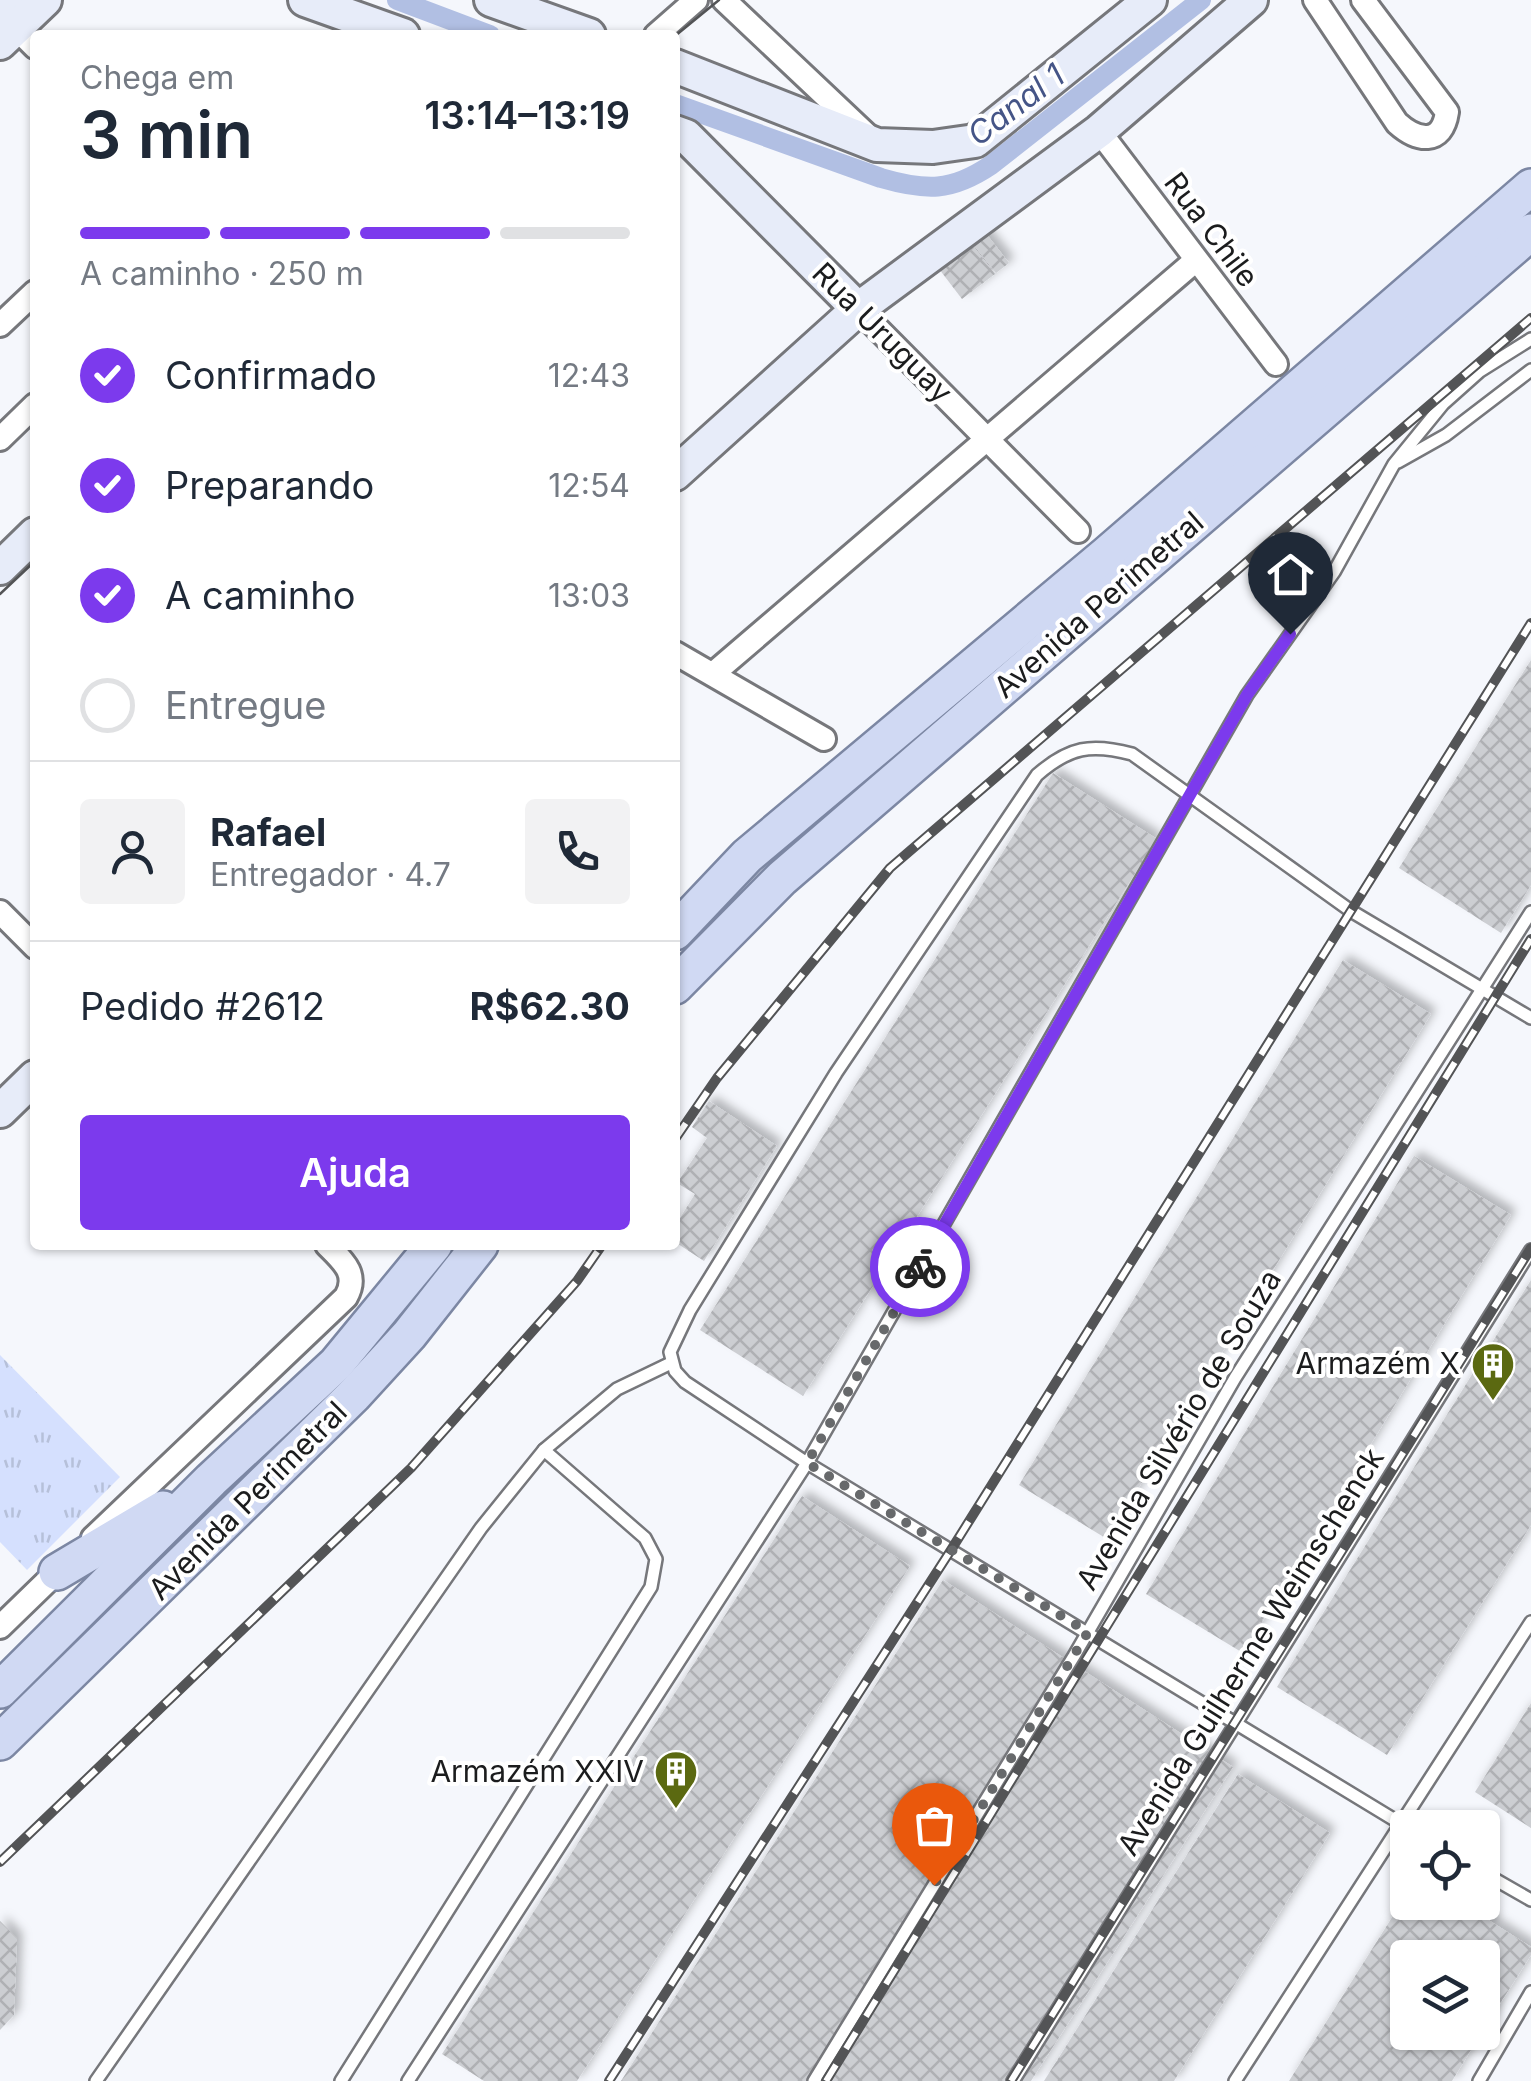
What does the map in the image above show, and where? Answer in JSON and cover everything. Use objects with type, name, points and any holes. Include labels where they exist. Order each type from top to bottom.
[{"type":"main road","name":"Avenida Perimetral","points":[[680,927],[747,856],[1121,542],[1531,187]]},
{"type":"main road","name":"Avenida Perimetral","points":[[680,981],[782,878],[1531,232]]},
{"type":"main road","name":"Avenida Perimetral","points":[[0,1690],[212,1480],[336,1364],[430,1250]]},
{"type":"main road","name":"Avenida Perimetral","points":[[0,1742],[354,1395],[409,1335],[476,1250]]},
{"type":"main road","points":[[57,1572],[212,1480]]},
{"type":"street","points":[[12,25],[45,0]]},
{"type":"street","points":[[306,0],[389,30]]},
{"type":"street","points":[[491,0],[530,26],[556,30]]},
{"type":"street","points":[[662,30],[696,0]]},
{"type":"street","points":[[724,0],[877,145]]},
{"type":"street","points":[[680,68],[877,145],[933,147],[976,140],[1150,0]]},
{"type":"street","points":[[680,469],[858,309],[1099,131],[1251,0]]},
{"type":"street","points":[[1315,0],[1406,130],[1420,138],[1431,137],[1447,117],[1443,105],[1363,0]]},
{"type":"street","name":"Rua Chile","points":[[1099,131],[1276,364]]},
{"type":"street","name":"Rua Uruguay","points":[[681,134],[1078,531]]},
{"type":"street","points":[[714,674],[1195,261]]},
{"type":"street","points":[[0,325],[30,297]]},
{"type":"street","points":[[0,439],[30,410]]},
{"type":"street","points":[[0,568],[30,539]]},
{"type":"street","points":[[680,656],[824,740]]},
{"type":"street","points":[[0,912],[30,942]]},
{"type":"street","points":[[0,1111],[30,1082]]},
{"type":"street","points":[[0,1627],[346,1297],[352,1279],[332,1250]]},
{"type":"lane","points":[[408,2081],[807,1463],[1247,695],[1334,572],[1394,464],[1443,404],[1480,371],[1531,338]]},
{"type":"lane","points":[[1394,464],[1446,435],[1531,370]]},
{"type":"lane","points":[[1390,1818],[807,1463],[685,1382],[671,1363],[675,1338],[836,1073],[1037,775],[1056,759],[1080,749],[1109,748],[1132,754],[1351,911],[1531,1018]]},
{"type":"lane","name":"Avenida Silvério de Souza","points":[[814,2081],[1088,1632],[1236,1378],[1531,912]]},
{"type":"lane","name":"Avenida Guilherme Weimschenck","points":[[1013,2081],[1531,1250]]},
{"type":"lane","points":[[96,2081],[481,1528],[544,1450],[617,1389],[671,1363]]},
{"type":"lane","points":[[342,2081],[652,1587],[656,1559],[646,1538],[544,1450]]},
{"type":"lane","points":[[1415,1810],[1531,1622]]},
{"type":"lane","points":[[1235,2081],[1390,1849]]},
{"type":"lane","points":[[1500,1882],[1531,1900]]},
{"type":"lane","points":[[1479,2081],[1531,1992]]},
{"type":"green space","points":[[0,1355],[120,1477],[27,1570],[0,1542]]},
{"type":"building","points":[[980,226],[1009,263],[996,273],[967,236]]},
{"type":"building","points":[[968,240],[995,274],[962,299],[936,265]]},
{"type":"building","points":[[1531,660],[1531,885],[1501,933],[1399,868]]},
{"type":"building","points":[[1053,773],[1157,839],[803,1396],[700,1330]]},
{"type":"building","points":[[1343,960],[1431,1014],[1107,1539],[1019,1485]]},
{"type":"building","points":[[709,1101],[777,1146],[704,1261],[680,1245],[680,1218],[695,1194],[680,1185],[680,1178],[707,1138],[692,1127]]},
{"type":"building","points":[[1414,1156],[1511,1215],[1243,1653],[1146,1594]]},
{"type":"building","name":"Armazém X","points":[[1531,1280],[1531,1525],[1387,1755],[1277,1687]]},
{"type":"building","name":"Armazém XXIV","points":[[802,1496],[910,1566],[577,2081],[484,2081],[442,2054]]},
{"type":"building","points":[[943,1580],[1233,1767],[1031,2081],[621,2081]]},
{"type":"building","points":[[1531,1703],[1531,1828],[1475,1792]]},
{"type":"building","points":[[1238,1774],[1330,1833],[1174,2081],[1044,2081]]},
{"type":"building","points":[[1390,1920],[1488,1920],[1531,1947],[1531,1955],[1500,2004],[1500,1940],[1390,1940],[1390,2050],[1471,2050],[1452,2081],[1289,2081]]},
{"type":"building","points":[[0,1921],[17,1938],[14,2015],[0,2030]]},
{"type":"waterway","name":"Canal 1","points":[[397,0],[477,30]]},
{"type":"waterway","name":"Canal 1","points":[[680,106],[881,178],[925,187],[950,184],[991,165],[1201,0]]},
{"type":"tram line","points":[[680,32],[719,0]]},
{"type":"tram line","points":[[0,594],[30,566]]},
{"type":"railway","points":[[680,1132],[717,1078],[890,868],[1531,318]]},
{"type":"railway","points":[[609,2081],[951,1550],[1531,623]]},
{"type":"railway","points":[[826,2081],[1531,939]]},
{"type":"railway","points":[[1011,2081],[1531,1248]]},
{"type":"railway","points":[[0,1862],[411,1468],[577,1281],[599,1250]]},
{"type":"way so far","points":[[920,1267],[807,1463],[1088,1632],[934,1885]]},
{"type":"place","name":"Armazém X","points":[[1493,1402]]},
{"type":"place","name":"Armazém XXIV","points":[[676,1810]]},
{"type":"route","points":[[920,1267],[1247,695],[1290,634]]}]
